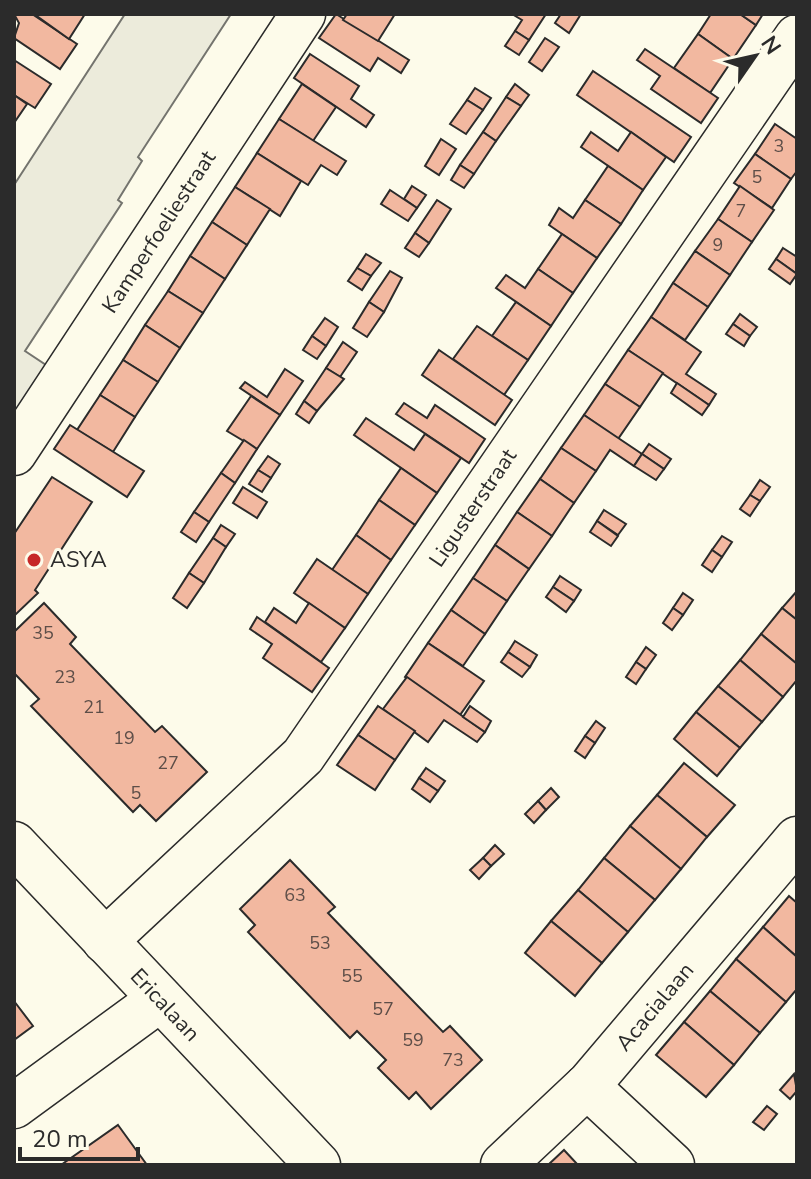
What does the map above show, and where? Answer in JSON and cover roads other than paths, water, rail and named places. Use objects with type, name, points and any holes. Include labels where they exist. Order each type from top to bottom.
[{"type":"street","name":"Kamperfoeliestraat","points":[[15,450],[303,14]]},
{"type":"street","name":"Ligusterstraat","points":[[105,941],[303,756],[797,37]]},
{"type":"street","name":"Acacialaan","points":[[503,1165],[587,1086],[797,839]]},
{"type":"street","name":"Ericalaan","points":[[14,844],[318,1165]]},
{"type":"street","points":[[14,1106],[159,1000]]},
{"type":"street","points":[[587,1086],[672,1165]]},
{"type":"place","name":"ASYA","points":[[34,560]]}]
